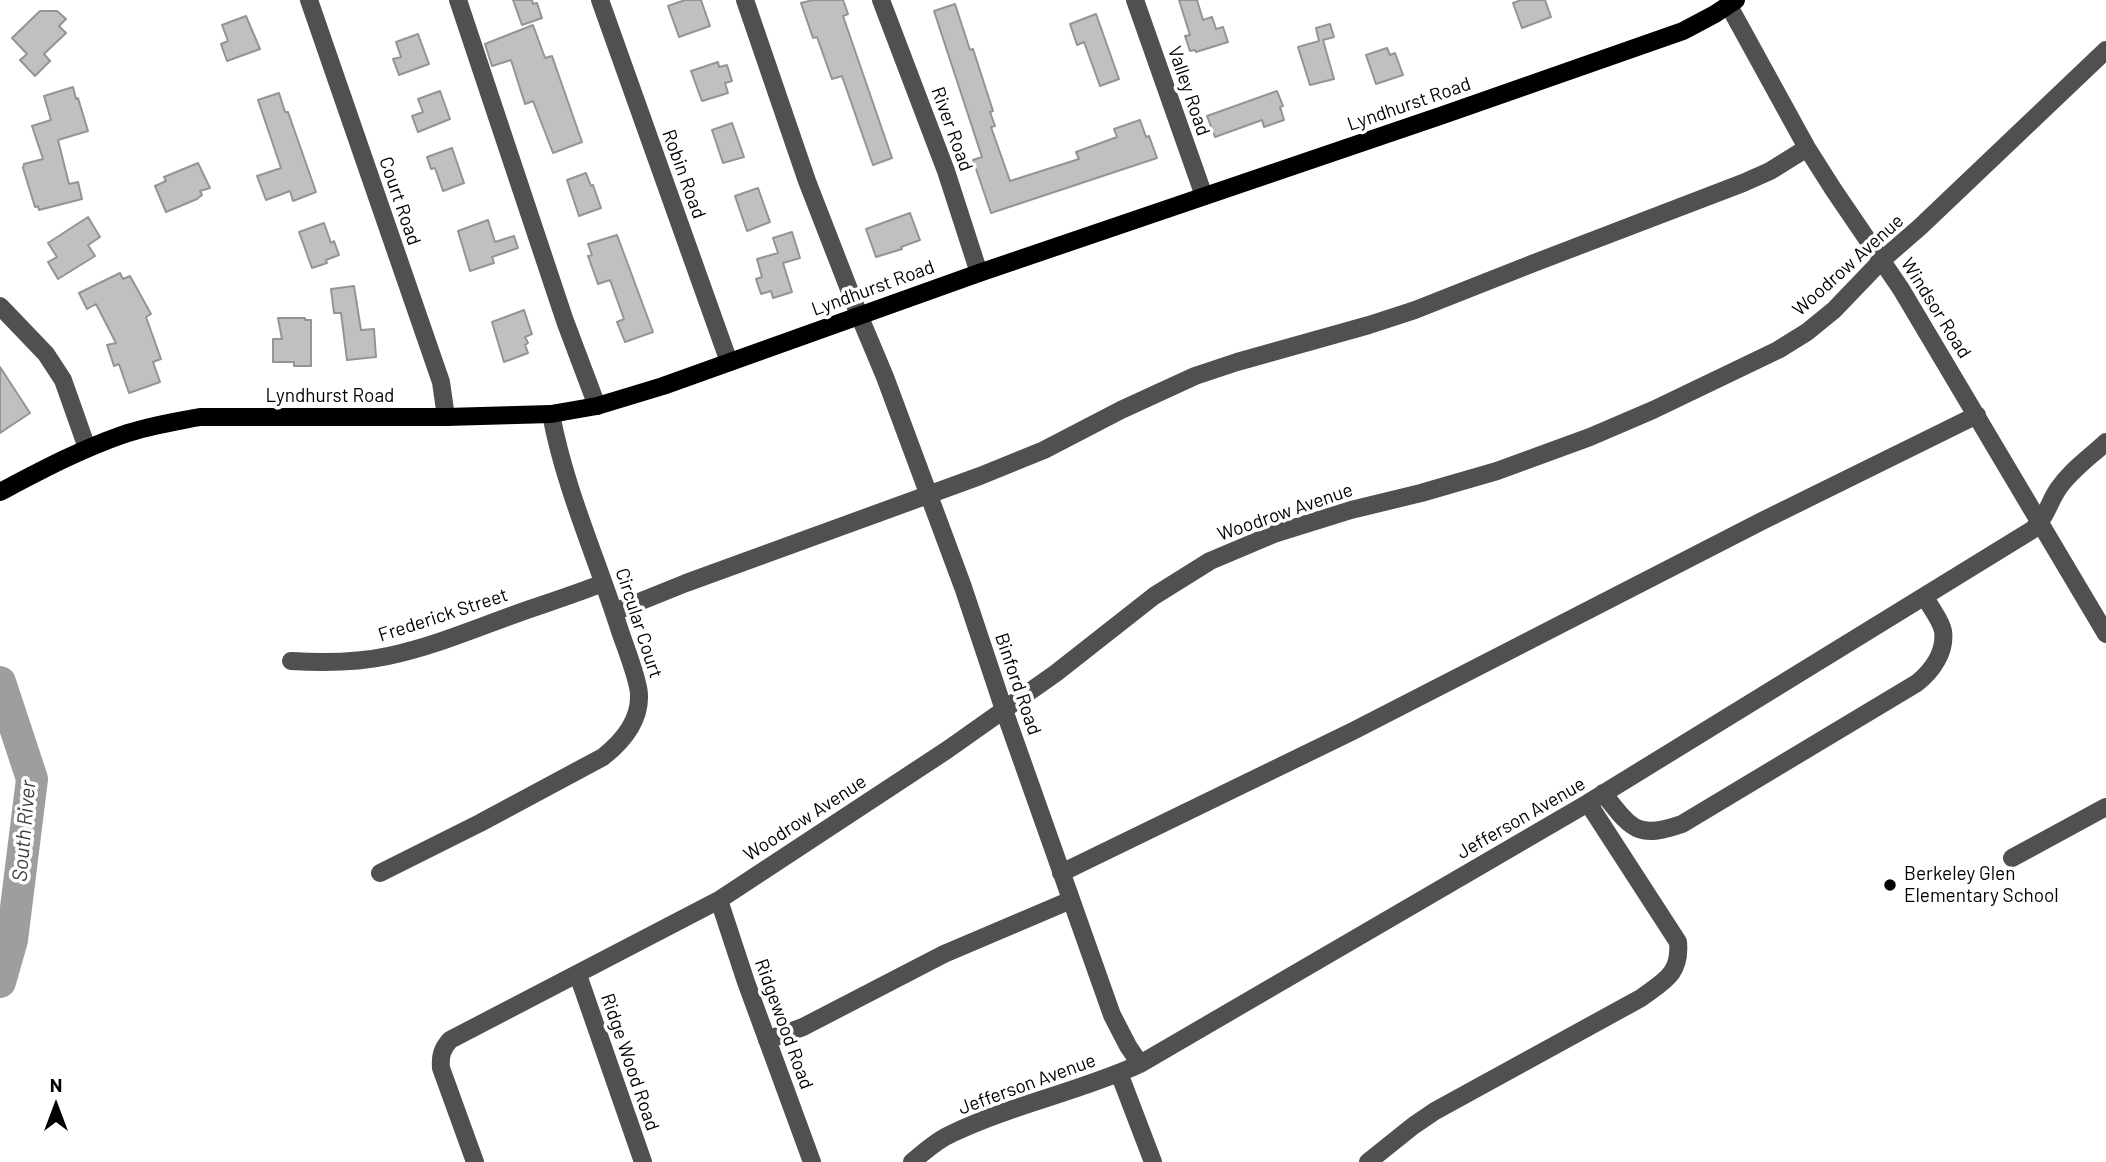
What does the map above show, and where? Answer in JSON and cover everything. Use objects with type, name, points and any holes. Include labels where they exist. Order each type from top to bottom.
[{"type":"main road","name":"Lyndhurst Road","points":[[0,492],[87,448],[136,430],[201,418],[551,414],[597,406],[1683,31],[1733,3]]},
{"type":"street","name":"Court Road","points":[[309,0],[442,382],[446,417]]},
{"type":"street","points":[[458,0],[561,308],[597,406]]},
{"type":"street","name":"Robin Road","points":[[600,0],[729,362]]},
{"type":"street","name":"Binford Road","points":[[745,0],[807,181],[885,377],[963,587],[1112,1015],[1140,1064]]},
{"type":"street","name":"River Road","points":[[881,0],[946,171],[979,273]]},
{"type":"street","name":"Valley Road","points":[[1135,0],[1204,196]]},
{"type":"street","name":"Windsor Road","points":[[1733,3],[1807,148],[1901,289],[2106,634]]},
{"type":"street","name":"Woodrow Avenue","points":[[475,1162],[442,1068],[440,1058],[443,1048],[450,1040],[719,900],[947,750],[1056,673],[1154,596],[1210,561],[1274,534],[1351,510],[1497,471],[1590,437],[1778,350],[1807,332],[1834,310],[1882,260],[1920,228],[2106,50]]},
{"type":"street","points":[[614,612],[686,583],[980,476],[1044,450],[1195,376],[1369,326],[1415,310],[1743,183],[1770,171],[1807,148]]},
{"type":"street","points":[[0,306],[46,354],[63,380],[87,448]]},
{"type":"street","name":"Circular Court","points":[[380,873],[603,757],[618,745],[630,729],[638,708],[639,693],[614,612],[571,493],[551,414]]},
{"type":"street","points":[[1061,873],[1365,725],[1762,521],[1977,415]]},
{"type":"street","name":"Jefferson Avenue","points":[[912,1162],[950,1134],[1140,1064],[1595,798],[2032,530],[2049,510],[2056,491],[2070,474],[2106,442]]},
{"type":"street","name":"Frederick Street","points":[[291,662],[359,661],[389,656],[451,638],[603,583]]},
{"type":"street","points":[[1595,798],[1641,830],[1660,832],[1682,824],[1917,683],[1936,664],[1943,631],[1925,597]]},
{"type":"street","points":[[1368,1162],[1435,1111],[1641,998],[1676,968],[1679,958],[1678,942],[1595,798]]},
{"type":"street","points":[[2012,858],[2106,807]]},
{"type":"street","name":"Ridgewood Road","points":[[719,900],[812,1162]]},
{"type":"street","points":[[767,1040],[803,1027],[944,954],[1071,900]]},
{"type":"street","name":"Ridge Wood Road","points":[[578,975],[643,1162]]},
{"type":"street","points":[[1119,1073],[1153,1162]]},
{"type":"building","points":[[513,0],[532,0],[533,4],[537,3],[542,18],[522,25]]},
{"type":"building","points":[[685,0],[701,0],[710,26],[679,37],[668,6]]},
{"type":"building","points":[[813,0],[843,0],[848,14],[843,16],[892,158],[873,165],[842,76],[832,79],[817,37],[813,38],[801,3]]},
{"type":"building","points":[[1179,0],[1197,0],[1203,20],[1212,17],[1216,29],[1223,27],[1228,42],[1196,52],[1190,51],[1185,36],[1190,35]]},
{"type":"building","points":[[1521,0],[1545,0],[1551,17],[1522,28],[1513,3]]},
{"type":"building","points":[[955,4],[993,111],[990,112],[995,126],[991,127],[1010,181],[1079,159],[1076,152],[1117,137],[1114,129],[1140,120],[1157,158],[991,213],[973,160],[982,157],[934,11]]},
{"type":"building","points":[[40,11],[57,11],[66,19],[59,26],[66,33],[44,54],[50,61],[35,76],[20,60],[27,54],[12,38]]},
{"type":"building","points":[[1096,14],[1119,79],[1100,86],[1084,42],[1077,45],[1070,24]]},
{"type":"building","points":[[246,16],[260,49],[227,61],[221,44],[228,41],[222,25]]},
{"type":"building","points":[[1330,24],[1334,37],[1323,40],[1334,79],[1310,85],[1298,47],[1319,41],[1316,28]]},
{"type":"building","points":[[533,25],[545,58],[552,56],[582,142],[553,153],[533,101],[525,104],[511,60],[492,66],[485,44]]},
{"type":"building","points":[[418,34],[429,64],[399,75],[393,59],[401,57],[396,42]]},
{"type":"building","points":[[1387,48],[1390,55],[1395,53],[1403,75],[1376,84],[1366,55]]},
{"type":"building","points":[[718,62],[719,67],[727,65],[732,81],[725,83],[728,93],[702,101],[691,71]]},
{"type":"building","points":[[73,87],[88,131],[58,140],[69,184],[78,182],[82,199],[39,210],[38,206],[35,207],[23,168],[24,164],[43,159],[32,126],[51,120],[44,96]]},
{"type":"building","points":[[440,91],[450,119],[418,132],[412,116],[423,112],[418,99]]},
{"type":"building","points":[[1277,91],[1283,106],[1280,107],[1284,120],[1264,127],[1262,120],[1215,137],[1207,116]]},
{"type":"building","points":[[279,93],[316,192],[293,201],[290,191],[266,200],[257,176],[281,168],[258,100]]},
{"type":"building","points":[[732,123],[744,157],[723,163],[712,130]]},
{"type":"building","points":[[452,148],[464,183],[443,191],[435,168],[431,169],[427,157]]},
{"type":"building","points":[[198,163],[210,188],[200,191],[202,195],[197,199],[166,212],[155,186],[166,181],[164,177]]},
{"type":"building","points":[[586,173],[601,208],[579,216],[567,180]]},
{"type":"building","points":[[758,188],[770,222],[747,231],[735,196]]},
{"type":"building","points":[[910,213],[920,240],[876,257],[866,229]]},
{"type":"building","points":[[88,217],[100,237],[88,245],[95,256],[58,279],[48,262],[57,257],[48,243]]},
{"type":"building","points":[[488,220],[495,242],[514,236],[518,248],[492,257],[494,263],[470,271],[458,231]]},
{"type":"building","points":[[324,223],[331,243],[334,241],[339,255],[312,268],[299,232]]},
{"type":"building","points":[[792,232],[800,258],[783,263],[792,292],[773,298],[771,291],[761,294],[756,279],[762,277],[757,259],[778,253],[773,238]]},
{"type":"building","points":[[617,235],[653,332],[625,342],[617,322],[624,319],[610,280],[598,284],[588,256],[592,255],[588,244]]},
{"type":"building","points":[[120,273],[123,279],[130,276],[151,314],[146,317],[161,359],[153,362],[160,382],[129,393],[119,364],[114,366],[107,345],[116,343],[96,304],[87,309],[79,293]]},
{"type":"building","points":[[354,286],[361,330],[374,329],[376,357],[347,360],[341,313],[334,313],[331,289]]},
{"type":"building","points":[[524,310],[532,334],[525,337],[528,353],[504,362],[492,322]]},
{"type":"building","points":[[278,318],[311,320],[311,366],[294,366],[294,362],[273,362],[273,339],[282,339]]},
{"type":"building","points":[[0,367],[30,413],[0,433]]},
{"type":"waterway","name":"South River","points":[[0,682],[32,779],[12,940],[0,982]]},
{"type":"place","name":"Berkeley Glen Elementary School","points":[[1890,885]]}]
